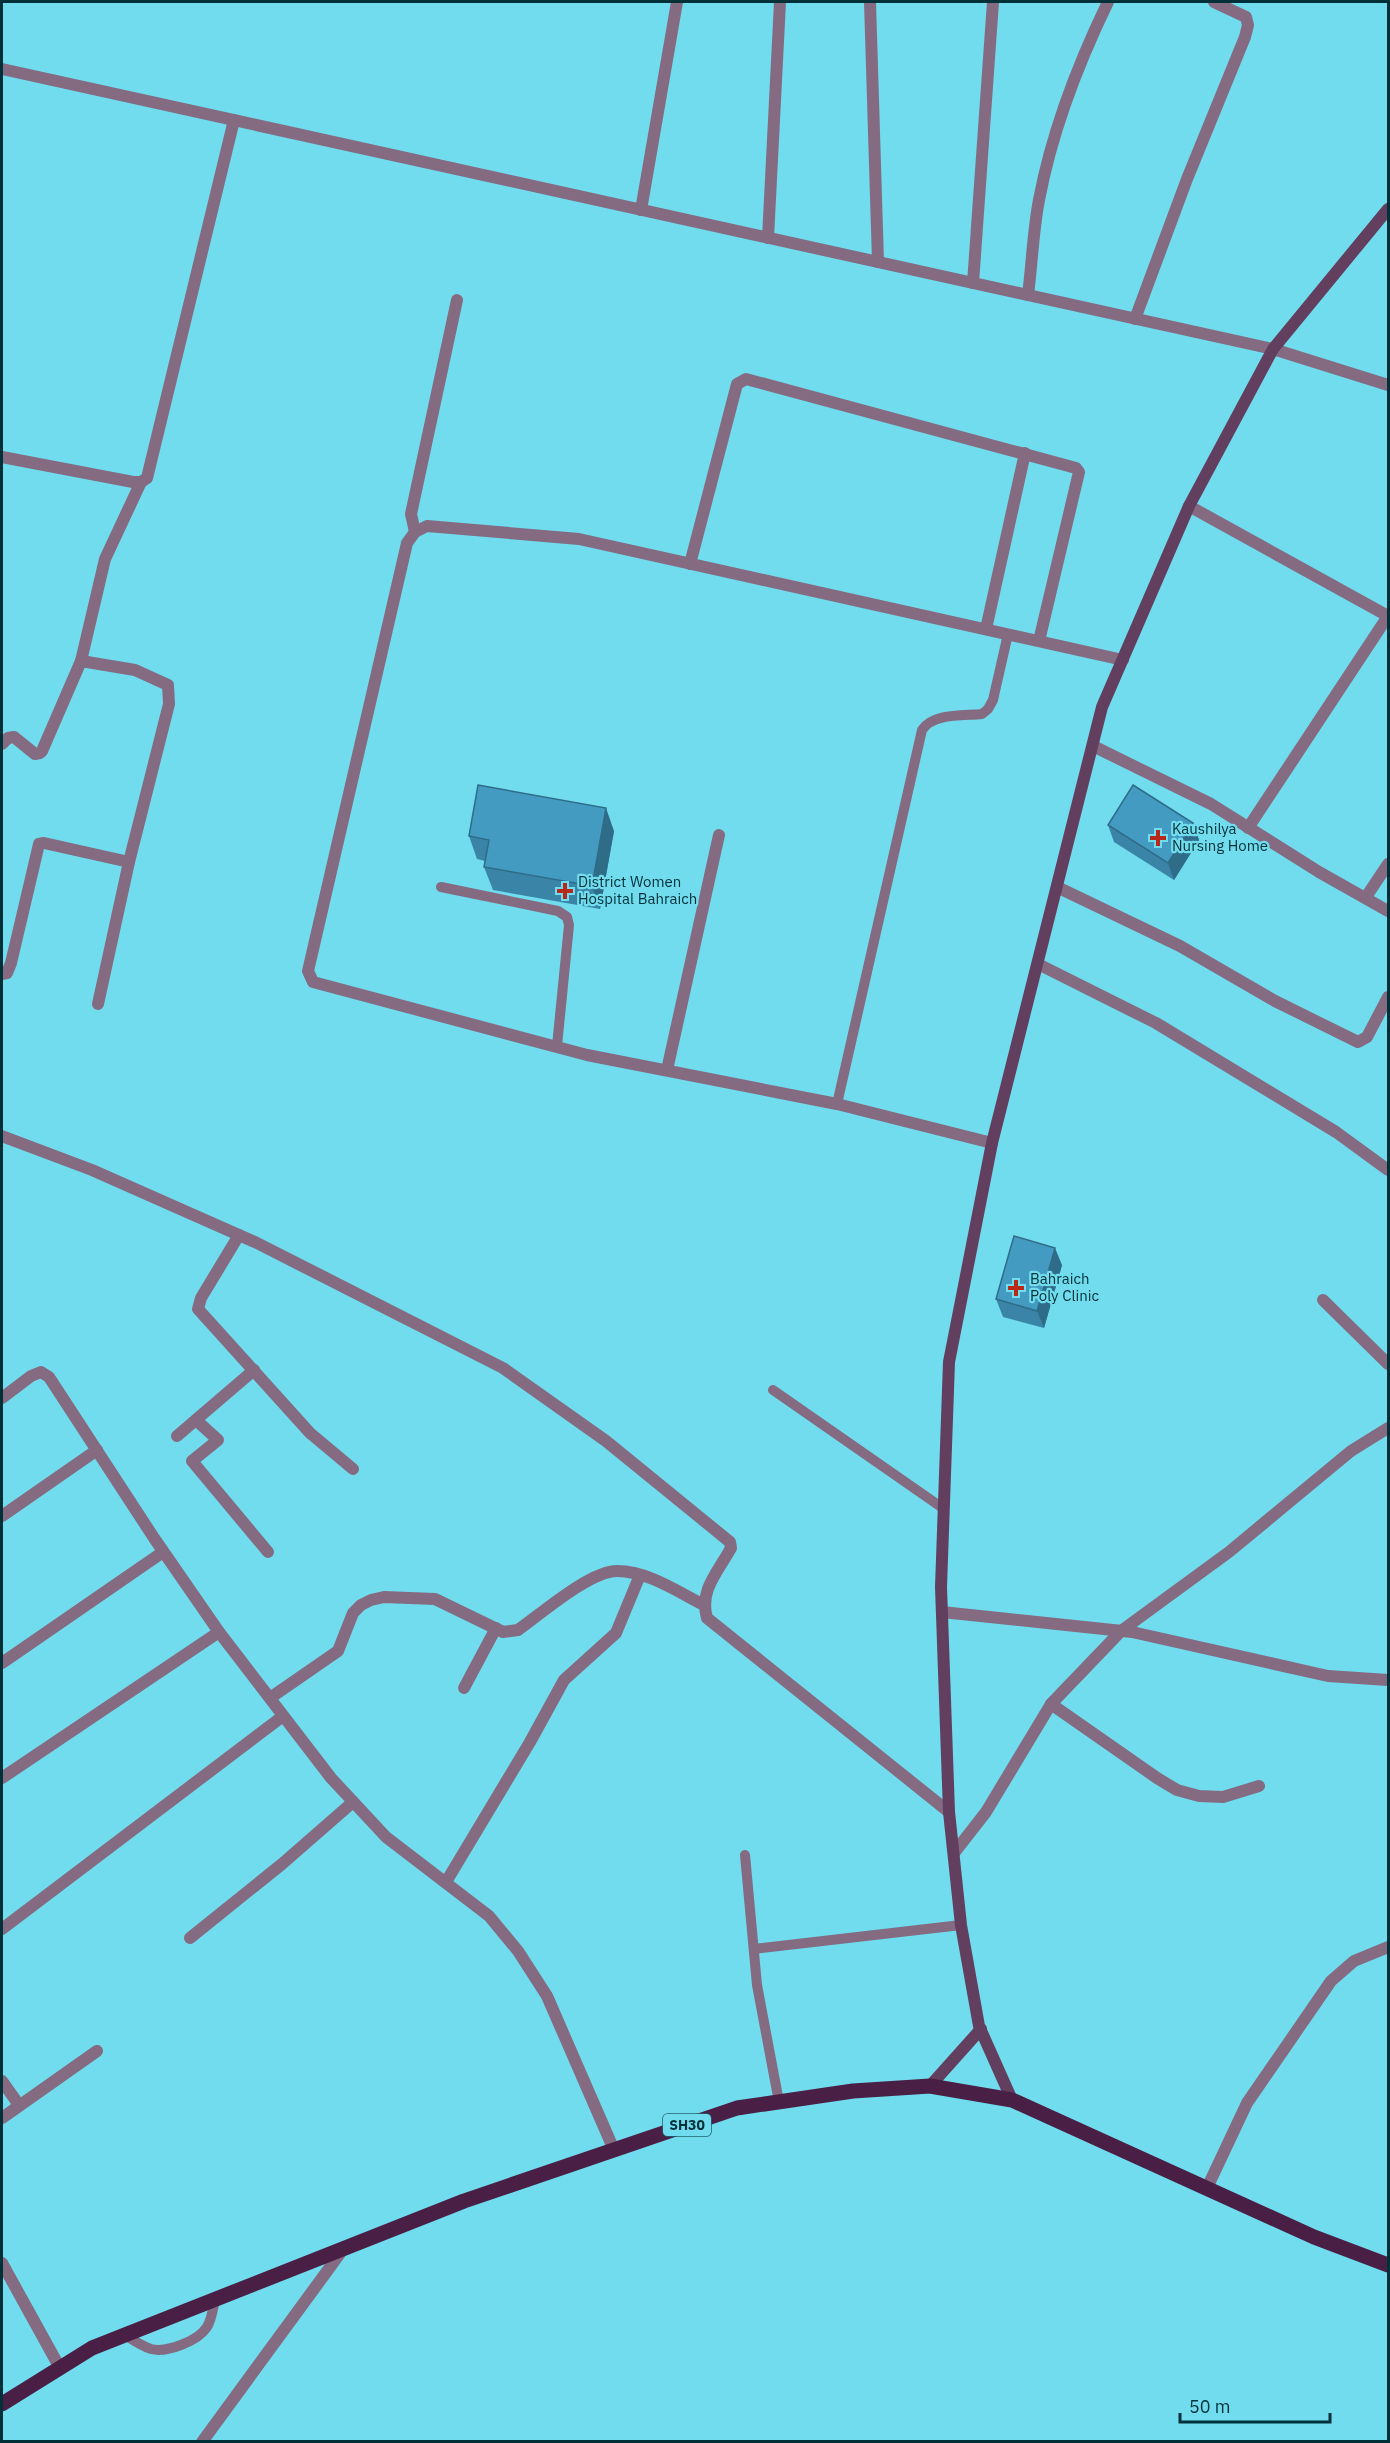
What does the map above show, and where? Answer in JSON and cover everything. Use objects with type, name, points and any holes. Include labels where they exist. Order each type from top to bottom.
[{"type":"main road","points":[[1012,2100],[981,2029],[961,1925],[949,1812],[942,1612],[950,1362],[992,1143],[1102,707],[1189,506],[1273,350],[1389,209]]},
{"type":"main road","points":[[930,2086],[981,2029]]},
{"type":"main road","name":"SH30","points":[[2,2404],[92,2349],[464,2201],[737,2108],[853,2091],[930,2086],[1012,2100],[1314,2236],[1389,2265]]},
{"type":"street","points":[[640,210],[677,2]]},
{"type":"street","points":[[768,238],[780,2]]},
{"type":"street","points":[[870,2],[878,262]]},
{"type":"street","points":[[973,283],[993,2]]},
{"type":"street","points":[[1028,296],[1039,201],[1050,152],[1070,90],[1108,2]]},
{"type":"street","points":[[1135,319],[1187,179],[1246,31],[1246,17],[1214,2]]},
{"type":"street","points":[[2,69],[1273,350],[1389,385]]},
{"type":"street","points":[[2,744],[8,738],[14,737],[35,754],[40,753],[81,661],[105,559],[141,482],[147,477],[234,120]]},
{"type":"street","points":[[415,532],[411,514],[457,300]]},
{"type":"street","points":[[690,564],[737,384],[746,379],[1072,466],[1078,472],[1039,641]]},
{"type":"street","points":[[986,629],[1025,453]]},
{"type":"street","points":[[2,457],[141,482]]},
{"type":"street","points":[[1189,506],[1389,616],[1248,828]]},
{"type":"street","points":[[992,1143],[837,1104],[557,1046],[313,982],[308,971],[407,543],[415,532],[427,526],[579,539],[1123,660]]},
{"type":"street","points":[[81,661],[135,670],[168,685],[169,704],[129,862],[98,1004]]},
{"type":"street","points":[[1092,746],[1211,804],[1319,872],[1389,911]]},
{"type":"street","points":[[667,1070],[719,835]]},
{"type":"street","points":[[2,974],[7,973],[11,963],[39,844],[44,843],[129,862]]},
{"type":"street","points":[[1366,897],[1389,864]]},
{"type":"street","points":[[1057,887],[1180,946],[1275,1001],[1348,1039],[1358,1042],[1367,1037],[1389,997]]},
{"type":"street","points":[[1038,964],[1156,1023],[1336,1132],[1389,1170]]},
{"type":"street","points":[[2,1136],[92,1170],[239,1235],[503,1368],[606,1441],[730,1542],[731,1548],[705,1594],[704,1605],[707,1618],[949,1812]]},
{"type":"street","points":[[239,1235],[201,1298],[198,1309],[309,1433],[353,1469]]},
{"type":"street","points":[[1323,1300],[1389,1364]]},
{"type":"street","points":[[177,1436],[254,1371]]},
{"type":"street","points":[[2,1398],[31,1376],[41,1372],[49,1377],[163,1552],[219,1632],[331,1778],[386,1837],[489,1916],[518,1952],[547,1996],[614,2150]]},
{"type":"street","points":[[196,1420],[218,1440],[192,1461],[268,1552]]},
{"type":"street","points":[[954,1852],[986,1812],[1051,1704],[1120,1631],[1229,1552],[1351,1451],[1389,1428]]},
{"type":"street","points":[[2,1516],[97,1450]]},
{"type":"street","points":[[2,1663],[163,1552]]},
{"type":"street","points":[[270,1698],[338,1651],[353,1613],[361,1605],[384,1597],[435,1599],[503,1632],[518,1629],[590,1579],[619,1571],[640,1575],[661,1583],[704,1605]]},
{"type":"street","points":[[446,1882],[530,1742],[564,1680],[616,1633],[640,1575]]},
{"type":"street","points":[[942,1612],[1120,1631],[1328,1676],[1389,1680]]},
{"type":"street","points":[[464,1688],[495,1628]]},
{"type":"street","points":[[2,1778],[219,1632]]},
{"type":"street","points":[[1051,1704],[1177,1790],[1199,1796],[1223,1797],[1259,1786]]},
{"type":"street","points":[[2,1929],[283,1716]]},
{"type":"street","points":[[190,1938],[290,1857],[353,1802]]},
{"type":"street","points":[[1207,2188],[1247,2103],[1331,1981],[1354,1961],[1389,1947]]},
{"type":"street","points":[[2,2118],[97,2052]]},
{"type":"street","points":[[2,2081],[18,2105]]},
{"type":"street","points":[[202,2442],[345,2248]]},
{"type":"street","points":[[2,2263],[60,2368]]},
{"type":"lane","points":[[837,1104],[922,730],[934,719],[982,714],[988,709],[993,700],[1008,634]]},
{"type":"lane","points":[[441,887],[558,911],[567,917],[569,925],[557,1046]]},
{"type":"lane","points":[[773,1390],[944,1509]]},
{"type":"lane","points":[[746,1855],[757,1985],[779,2102]]},
{"type":"lane","points":[[754,1949],[961,1925]]},
{"type":"lane","points":[[125,2335],[149,2348],[170,2349],[202,2334],[209,2324],[216,2299]]},
{"type":"building","points":[[478,785],[606,808],[592,886],[484,867],[489,840],[469,836]]},
{"type":"building","points":[[1133,785],[1193,823],[1168,863],[1108,825]]},
{"type":"building","points":[[1014,1236],[1055,1248],[1037,1311],[996,1299]]},
{"type":"place","name":"Kaushilya Nursing Home","points":[[1158,838]]},
{"type":"place","name":"District Women Hospital Bahraich","points":[[565,891]]},
{"type":"place","name":"Bahraich Poly Clinic","points":[[1016,1288]]}]
